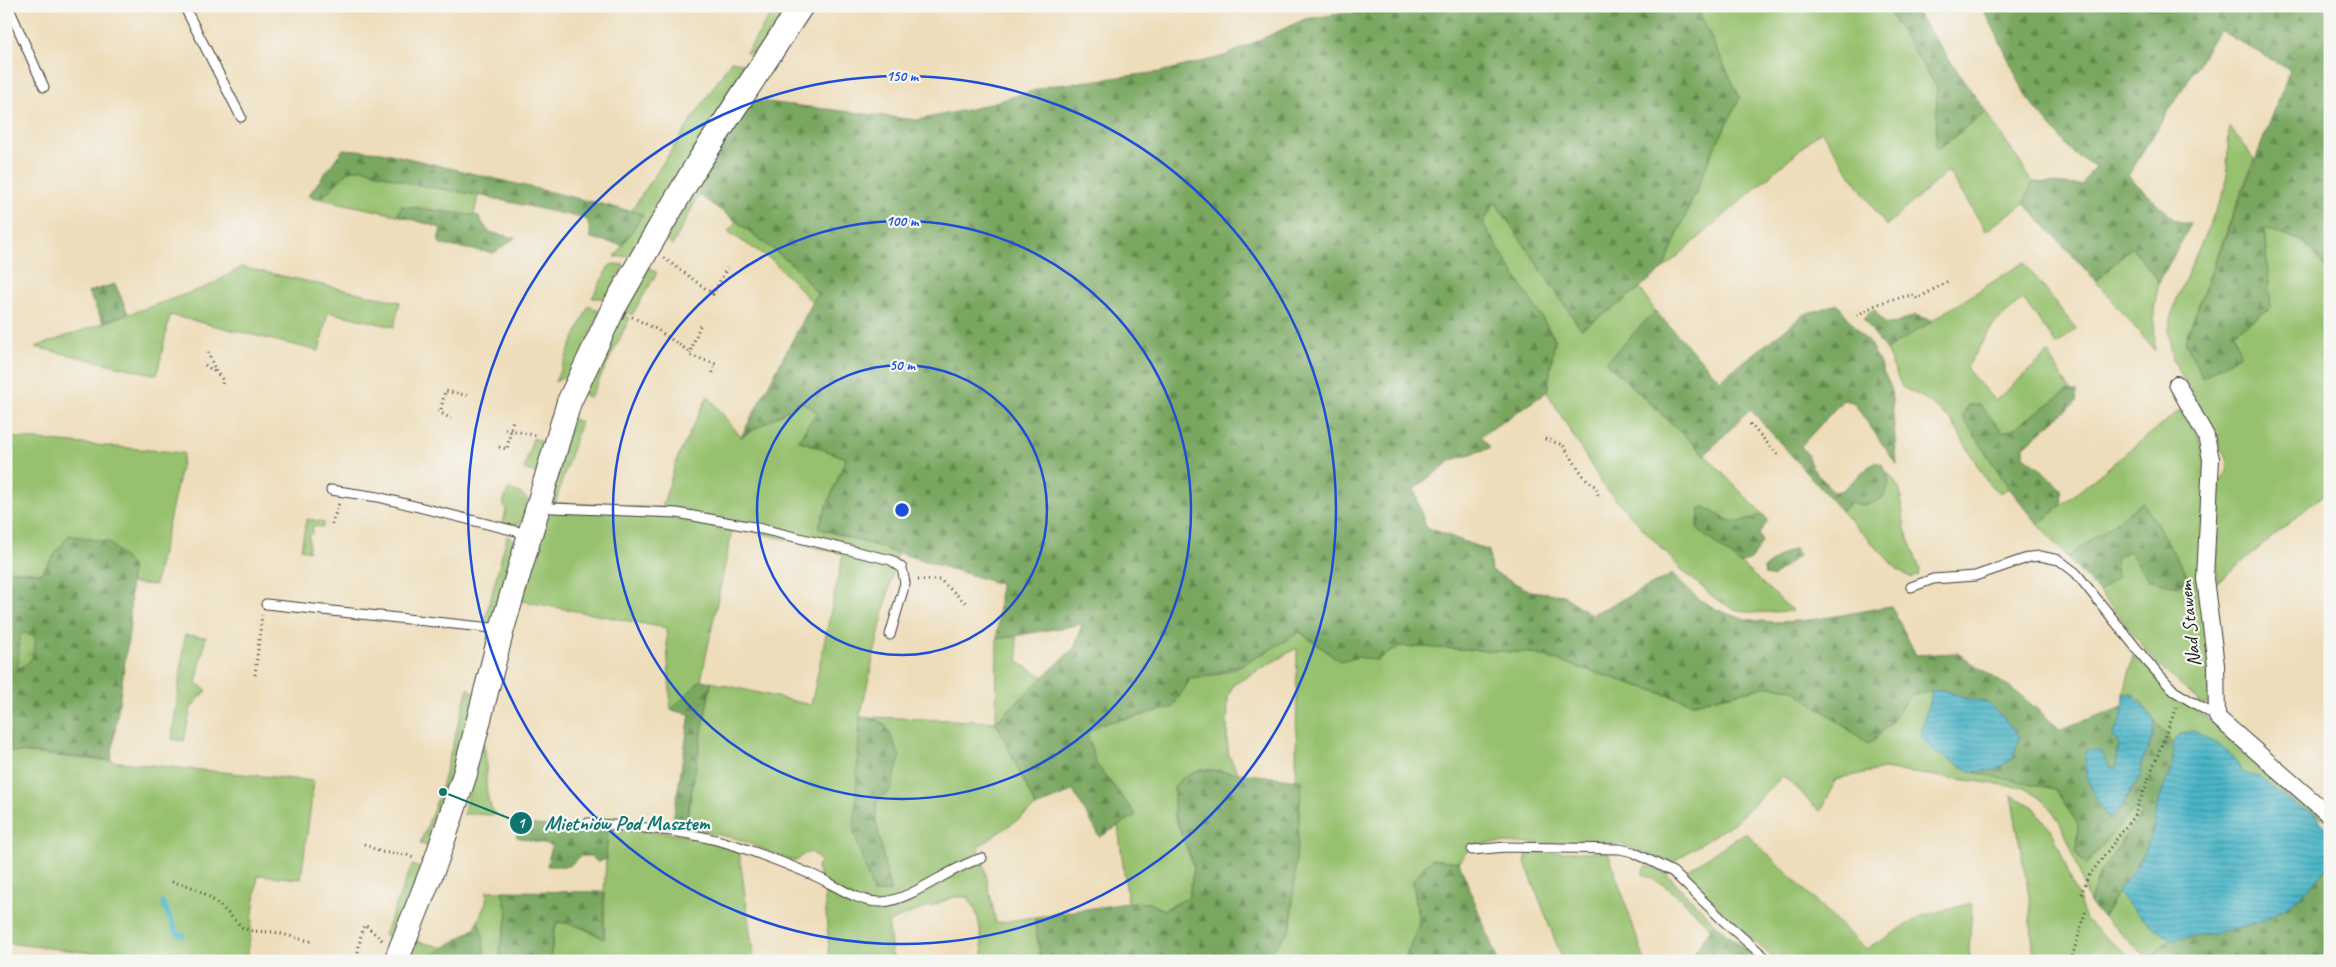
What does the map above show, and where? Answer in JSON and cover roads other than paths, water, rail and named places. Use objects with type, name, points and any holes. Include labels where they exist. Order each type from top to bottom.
[{"type":"street","points":[[396,961],[437,858],[465,774],[528,534],[569,402],[613,309],[698,163],[801,6]]},
{"type":"street","name":"Nad Stawem","points":[[2177,384],[2206,436],[2211,459],[2205,580],[2216,665],[2217,718]]},
{"type":"street","points":[[2217,718],[2330,816]]},
{"type":"lane","points":[[8,6],[44,87]]},
{"type":"lane","points":[[184,6],[241,117]]},
{"type":"lane","points":[[332,490],[378,497],[528,534]]},
{"type":"lane","points":[[537,504],[554,508],[677,513],[771,531],[891,560],[902,568],[905,583],[890,636]]},
{"type":"lane","points":[[1911,587],[1933,579],[1975,576],[2030,557],[2040,556],[2059,560],[2076,573],[2146,659],[2174,690],[2217,718]]},
{"type":"lane","points":[[264,608],[502,629]]},
{"type":"lane","points":[[588,823],[662,828],[718,840],[784,864],[857,897],[879,902],[900,898],[957,867],[982,858]]},
{"type":"lane","points":[[1472,850],[1506,847],[1620,849],[1633,852],[1673,872],[1728,926],[1769,961]]},
{"type":"water","points":[[1944,690],[1966,699],[1986,702],[2005,719],[2019,738],[2013,758],[1996,770],[1972,772],[1934,752],[1920,736],[1932,691]]},
{"type":"water","points":[[2132,693],[2155,721],[2153,738],[2142,763],[2141,775],[2117,813],[2108,818],[2090,785],[2085,758],[2087,750],[2099,750],[2111,768],[2116,768],[2119,744],[2112,734],[2121,719],[2124,694]]},
{"type":"water","points":[[2194,731],[2227,750],[2244,773],[2259,777],[2286,799],[2313,813],[2330,830],[2330,865],[2295,900],[2271,916],[2247,926],[2222,932],[2170,939],[2141,917],[2117,893],[2137,866],[2153,832],[2158,801],[2173,765],[2173,744],[2181,733]]},
{"type":"waterway","points":[[2324,6],[2330,9]]},
{"type":"waterway","points":[[163,903],[177,933],[183,935]]},
{"type":"place","name":"Mietniów Pod Masztem","points":[[443,792]]}]
